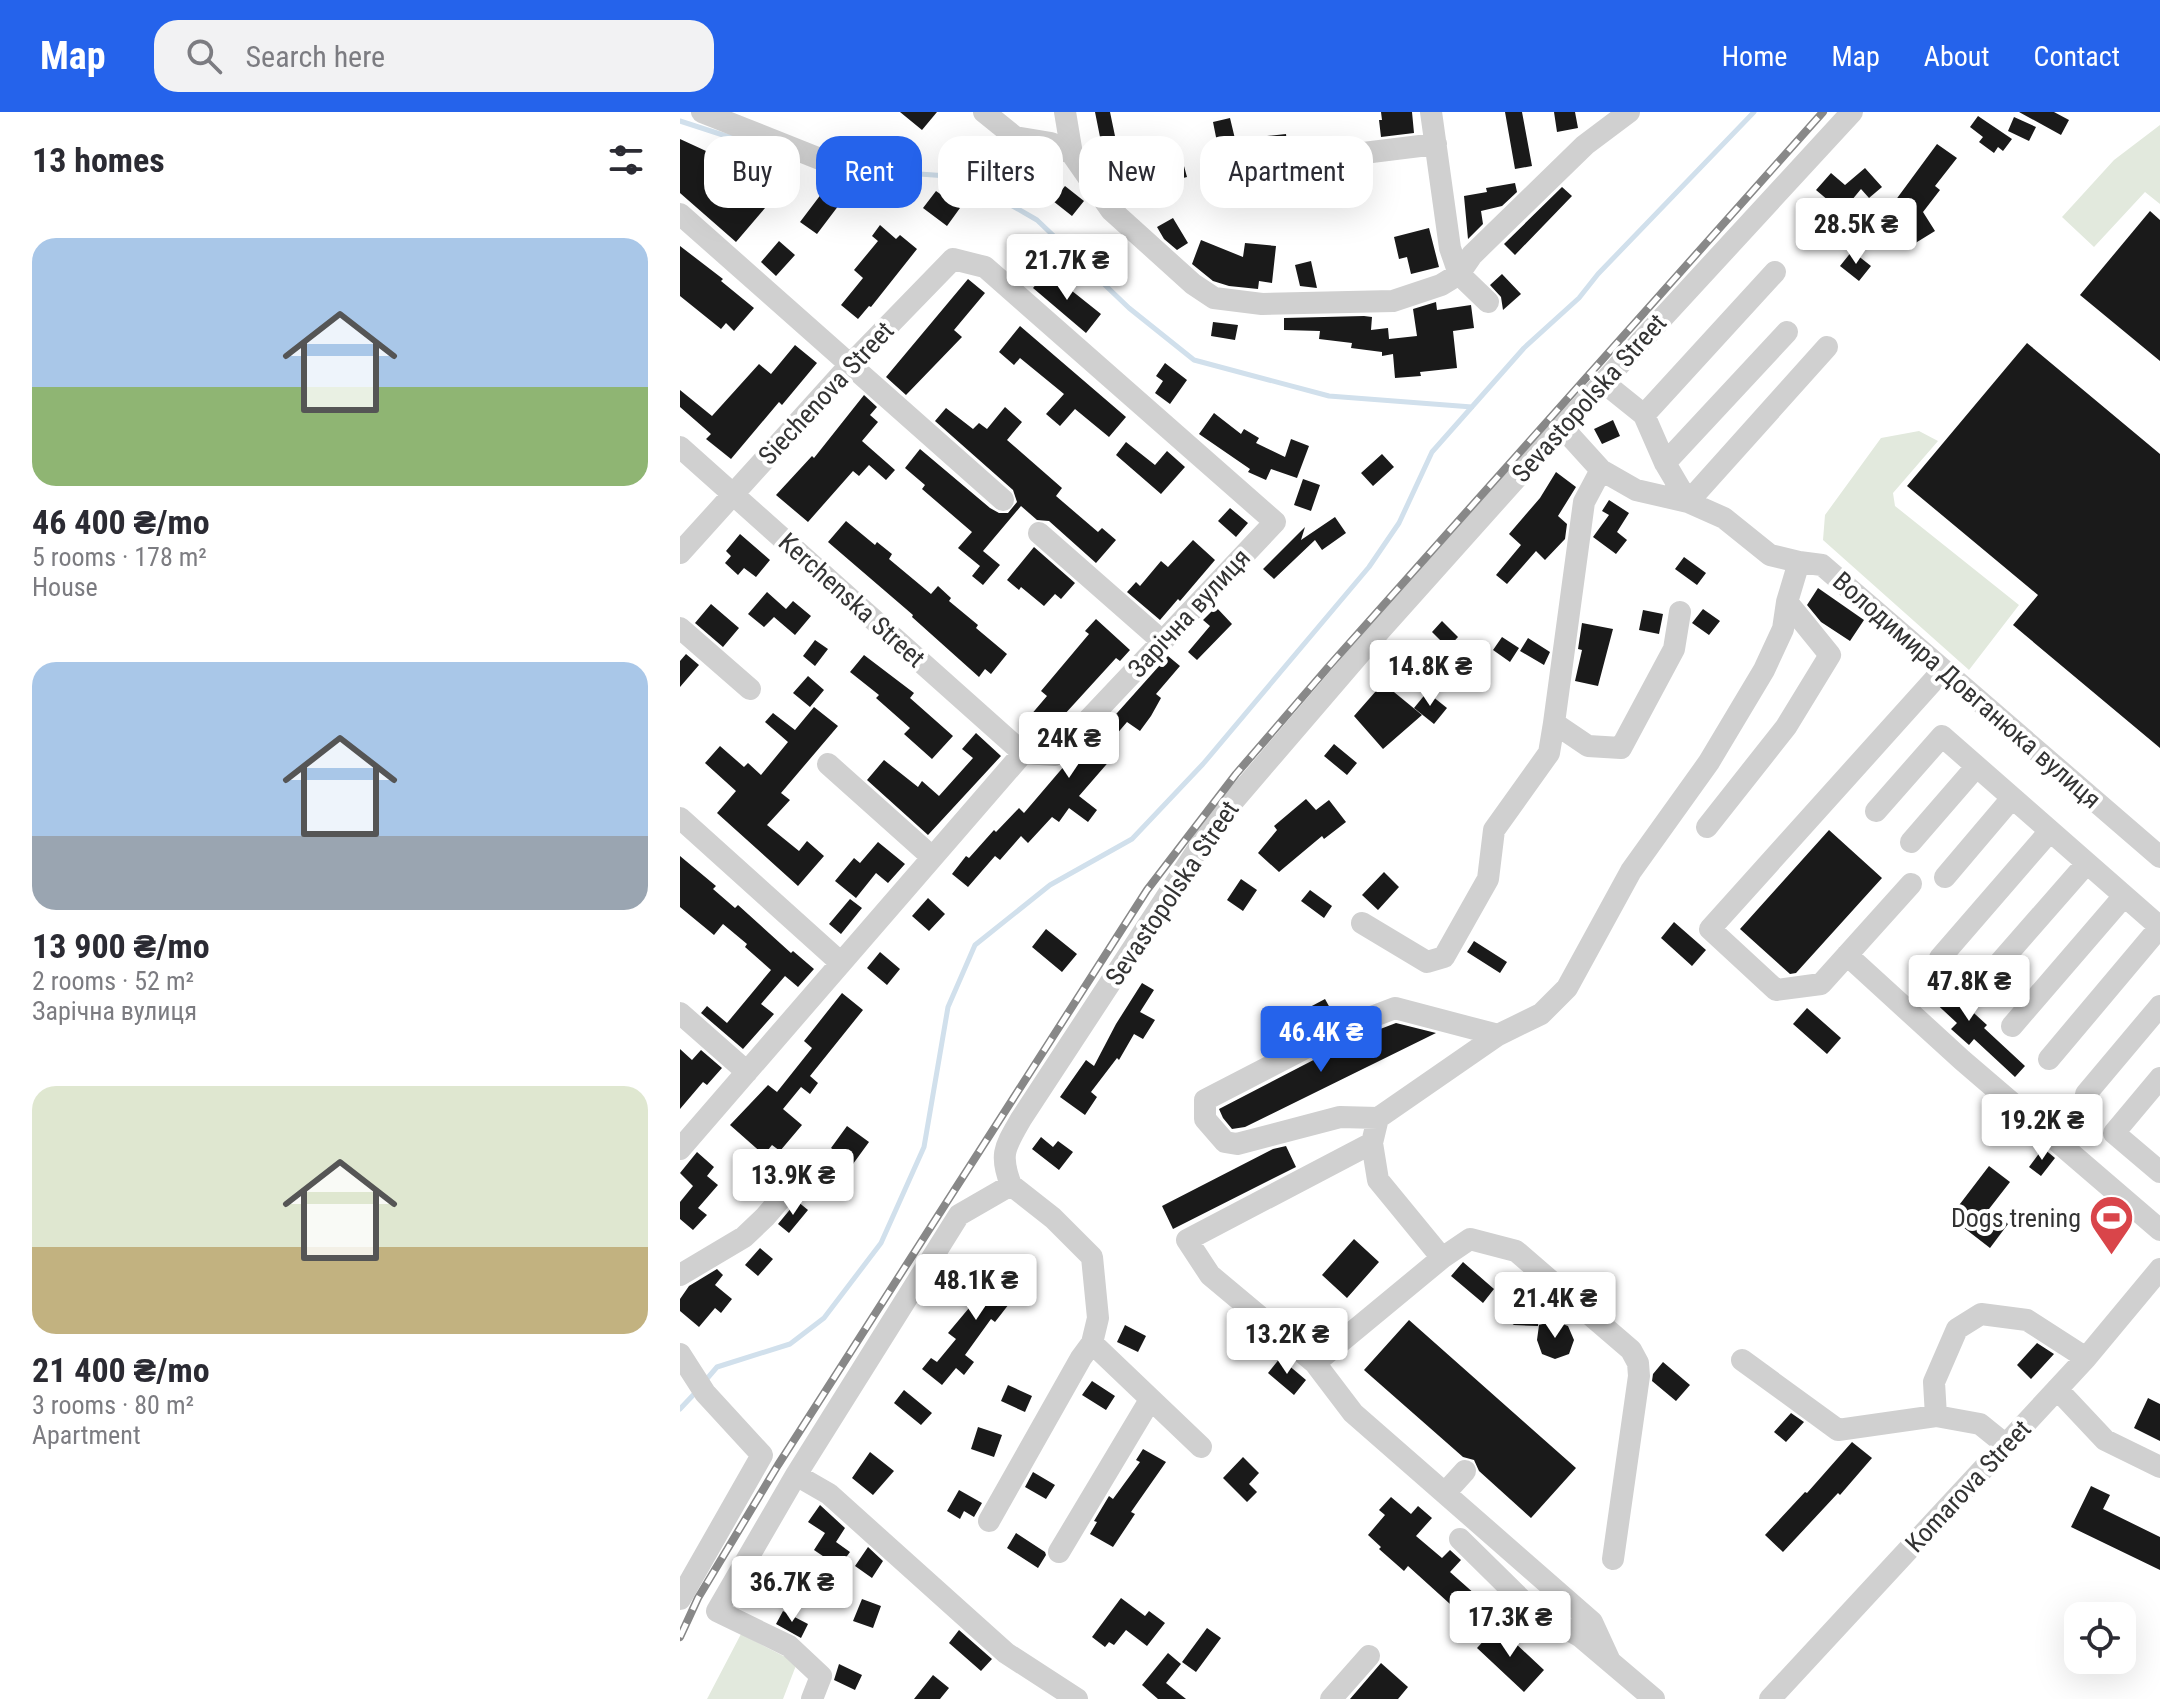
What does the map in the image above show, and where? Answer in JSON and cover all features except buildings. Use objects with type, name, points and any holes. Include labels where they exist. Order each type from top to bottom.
[{"type":"street","points":[[702,112],[816,157]]},
{"type":"street","points":[[984,112],[1015,137],[1051,143],[1072,154]]},
{"type":"street","points":[[1065,112],[1072,154],[1111,210],[1193,284],[1214,298],[1262,304],[1393,301],[1441,285],[1459,274],[1472,255],[1585,145],[1629,112]]},
{"type":"street","points":[[1431,112],[1450,248],[1459,274],[1488,302]]},
{"type":"street","name":"Sevastopolska Street","points":[[1011,1185],[1004,1165],[1004,1149],[1217,820],[1374,637],[1562,427],[1852,112]]},
{"type":"street","points":[[1373,152],[1436,144]]},
{"type":"street","points":[[680,214],[1003,500]]},
{"type":"street","name":"Siechenova Street","points":[[680,553],[850,365],[953,259],[985,267]]},
{"type":"street","name":"Зарічна вулиця","points":[[985,267],[1275,522],[1055,755],[1023,753]]},
{"type":"street","points":[[1644,415],[1775,272]]},
{"type":"street","points":[[1665,463],[1787,332]]},
{"type":"street","points":[[1603,382],[1644,415],[1665,463],[1688,502],[1827,347]]},
{"type":"street","name":"Володимира Довганюка вулиця","points":[[1562,427],[1601,470],[1636,490],[1688,502],[1724,518],[1770,555],[1822,565],[2160,857]]},
{"type":"street","name":"Kerchenska Street","points":[[680,447],[1023,753]]},
{"type":"street","points":[[1362,923],[1427,962],[1444,957],[1488,879],[1494,830],[1549,753],[1584,502],[1601,470]]},
{"type":"street","points":[[1039,533],[1162,641]]},
{"type":"street","points":[[1498,1035],[1395,1008],[1348,1026],[1205,1100],[1205,1119],[1225,1142],[1237,1144],[1340,1117],[1378,1118],[1498,1035],[1541,1014],[1567,988],[1631,871],[1709,762],[1764,670],[1783,629],[1799,562]]},
{"type":"street","points":[[1707,827],[1786,727],[1830,655],[1787,602]]},
{"type":"street","points":[[1554,723],[1588,746],[1621,748],[1674,649],[1680,612]]},
{"type":"street","points":[[680,628],[750,689]]},
{"type":"street","points":[[1911,884],[1821,984],[1776,990],[1710,929],[1943,670]]},
{"type":"street","points":[[1876,811],[1942,736],[2160,927],[2049,1059]]},
{"type":"street","points":[[685,1133],[747,1072],[1023,753]]},
{"type":"street","points":[[828,764],[932,857]]},
{"type":"street","points":[[1911,842],[1976,767]]},
{"type":"street","points":[[1945,877],[2012,798]]},
{"type":"street","points":[[680,818],[841,963]]},
{"type":"street","points":[[1940,958],[2050,831]]},
{"type":"street","points":[[1975,991],[2087,863]]},
{"type":"street","points":[[2012,1026],[2124,896]]},
{"type":"street","points":[[1847,955],[1962,1060],[2160,1230]]},
{"type":"street","points":[[2086,1094],[2160,1006]]},
{"type":"street","points":[[680,1013],[747,1072]]},
{"type":"street","points":[[2157,1163],[2114,1133],[2160,1078]]},
{"type":"street","points":[[1378,1118],[1372,1143],[1378,1180],[1442,1258]]},
{"type":"street","points":[[1372,1143],[1187,1240],[1210,1275],[1315,1363],[1353,1413],[1592,1622],[1609,1659]]},
{"type":"street","points":[[680,1275],[744,1237],[807,1168]]},
{"type":"street","points":[[812,1699],[821,1676],[789,1646],[717,1611],[796,1475],[959,1215],[1011,1185],[1053,1218],[1092,1257],[1098,1318],[1092,1343],[989,1521]]},
{"type":"street","points":[[1315,1363],[1442,1258],[1470,1239],[1516,1251],[1631,1350],[1638,1363],[1639,1376],[1613,1559]]},
{"type":"street","name":"Komarova Street","points":[[1770,1699],[2086,1358],[2160,1269]]},
{"type":"street","points":[[1936,1416],[1934,1382],[1957,1329],[1981,1314],[2027,1320],[2086,1358]]},
{"type":"street","points":[[1092,1343],[1201,1447]]},
{"type":"street","points":[[680,1354],[705,1393],[762,1455],[680,1599]]},
{"type":"street","points":[[1742,1360],[1838,1430],[1936,1416],[1980,1424],[2006,1445]]},
{"type":"street","points":[[2057,1389],[2105,1440],[2160,1467]]},
{"type":"street","points":[[1059,1552],[1150,1400]]},
{"type":"street","points":[[1445,1493],[1465,1471]]},
{"type":"street","points":[[796,1475],[829,1494],[1006,1653],[1077,1699]]},
{"type":"street","points":[[1460,1539],[1530,1608],[1581,1637],[1654,1699]]},
{"type":"street","points":[[1331,1699],[1369,1656]]},
{"type":"shaded area","points":[[2160,125],[2160,204],[2145,192],[2094,247],[2062,217],[2114,160]]},
{"type":"shaded area","points":[[1919,431],[1938,441],[1893,493],[1895,506],[2019,605],[1969,670],[1823,540],[1825,515],[1881,438]]},
{"type":"shaded area","points":[[741,1634],[797,1663],[783,1699],[707,1699]]},
{"type":"waterway","points":[[705,1381],[717,1367],[790,1344],[824,1318],[881,1243],[924,1147],[948,1007],[975,945],[1050,885],[1132,839],[1203,764],[1369,567],[1399,523],[1432,452],[1524,348],[1579,298],[1598,274],[1754,112]]},
{"type":"waterway","points":[[680,121],[726,136]]},
{"type":"waterway","points":[[922,174],[962,177],[1037,220],[1129,308],[1194,360],[1329,396],[1472,407]]},
{"type":"waterway","points":[[680,1409],[696,1392]]},
{"type":"railway","points":[[680,1637],[698,1598],[778,1465],[1147,890],[1236,774],[1330,665],[1823,112]]},
{"type":"place","name":"Dogs trening","points":[[2112,1257]]}]
